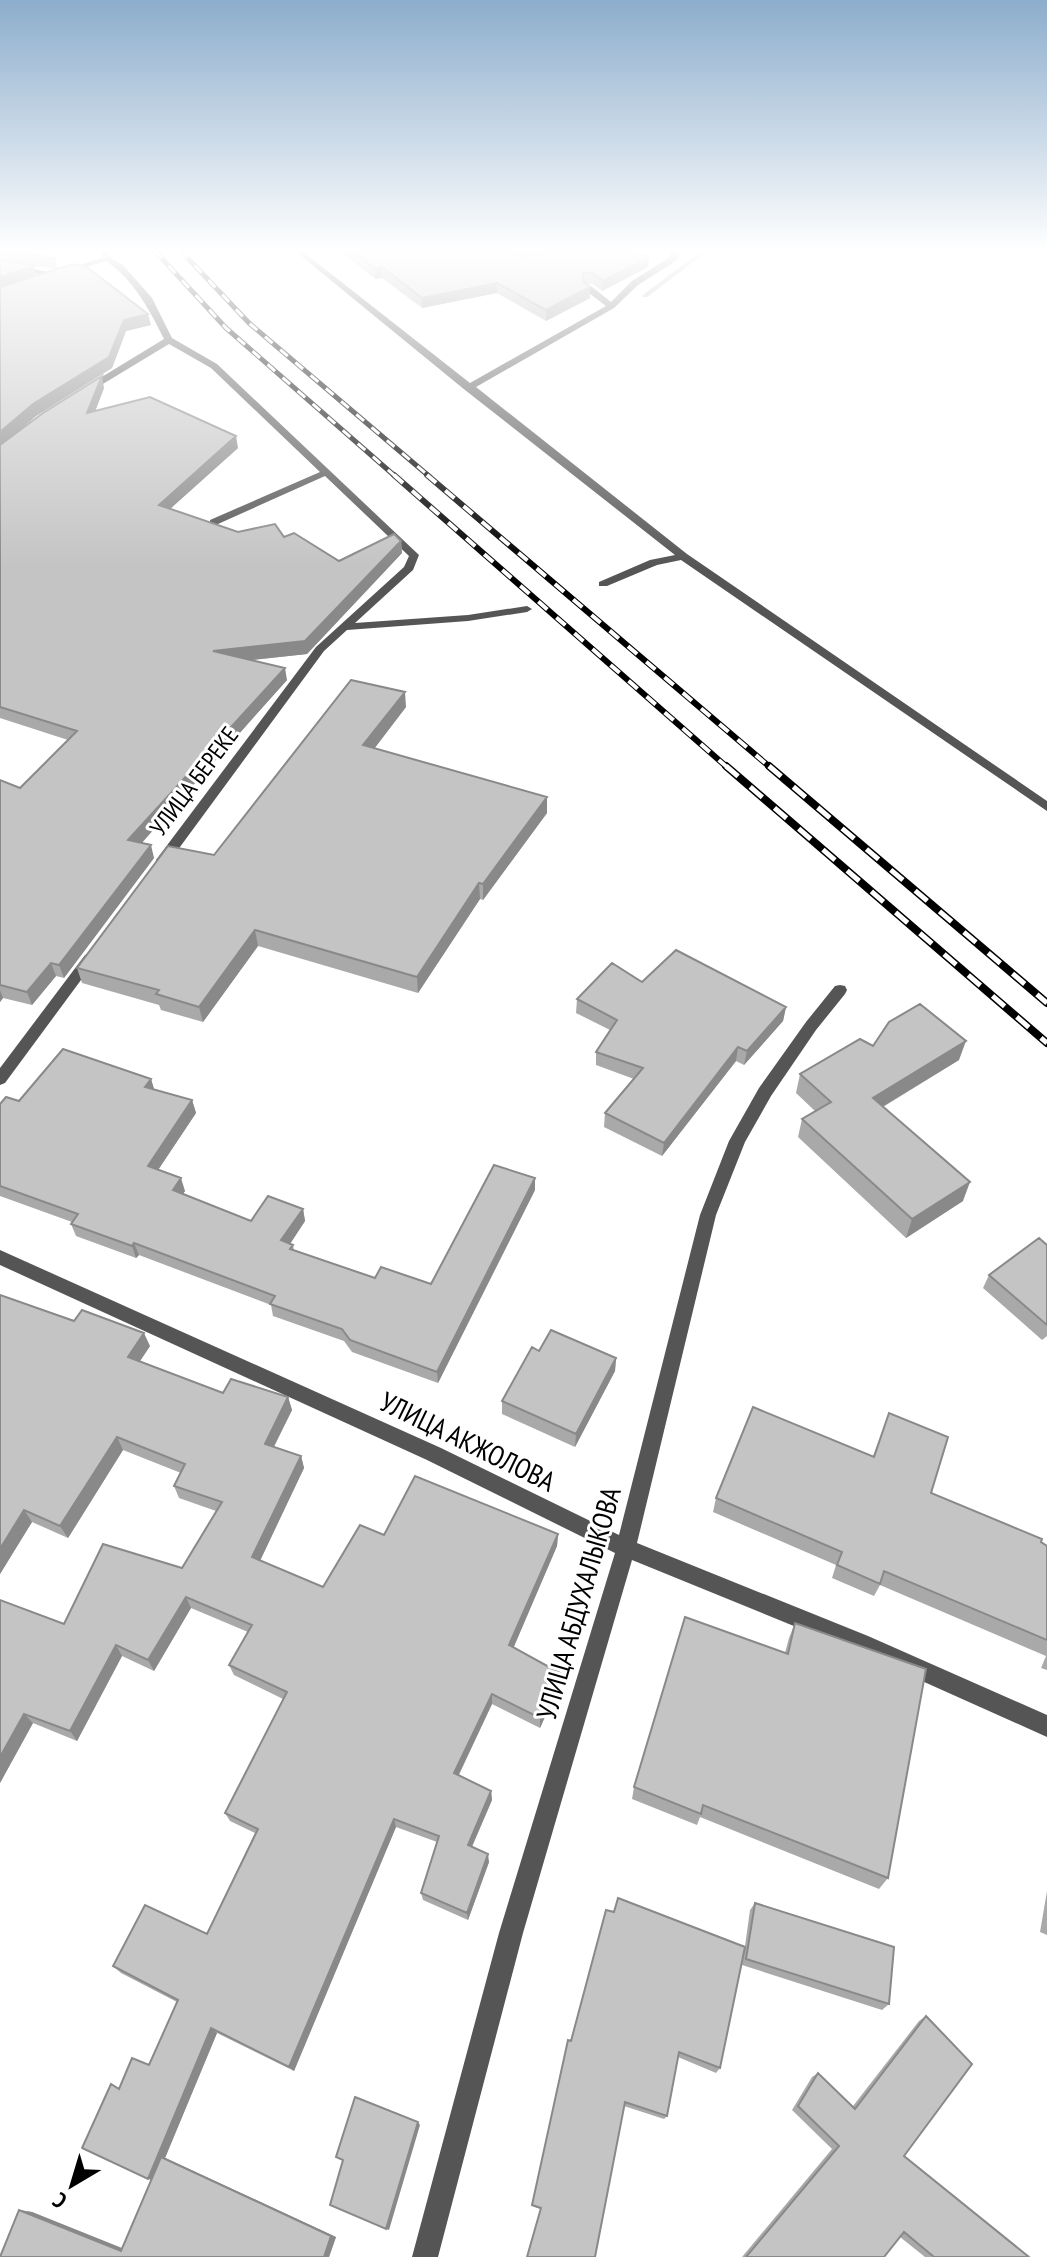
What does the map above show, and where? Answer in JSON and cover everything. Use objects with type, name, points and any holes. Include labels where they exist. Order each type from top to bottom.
[{"type":"street","points":[[77,396],[142,356]]},
{"type":"street","points":[[202,356],[325,473],[214,522]]},
{"type":"street","points":[[429,356],[683,556],[1047,807]]},
{"type":"street","points":[[468,388],[523,356]]},
{"type":"street","name":"УЛИЦА БЕРЕКЕ","points":[[150,877],[320,649],[409,568],[414,555],[325,473]]},
{"type":"street","points":[[603,584],[654,562],[683,556]]},
{"type":"street","points":[[341,627],[468,618],[527,609]]},
{"type":"street","points":[[0,1079],[103,940]]},
{"type":"street","name":"УЛИЦА АБДУХАЛЫКОВА","points":[[425,2257],[511,1933],[626,1548],[708,1215],[737,1141],[765,1092],[840,990]]},
{"type":"street","name":"УЛИЦА АКЖОЛОВА","points":[[0,1257],[434,1454],[626,1548],[861,1643],[1047,1726]]},
{"type":"building","points":[[0,356],[109,356],[33,404],[0,432]]},
{"type":"building","points":[[102,376],[87,413],[150,397],[236,436],[159,505],[238,532],[275,524],[284,537],[294,533],[339,561],[394,534],[401,541],[305,641],[213,651],[285,668],[128,840],[151,845],[59,965],[51,963],[27,992],[0,985],[0,780],[20,788],[77,731],[0,707],[0,445],[43,413]]},
{"type":"building","points":[[351,680],[405,692],[363,745],[547,797],[483,884],[479,883],[417,977],[255,930],[199,1007],[156,994],[159,990],[77,968],[168,846],[214,855]]},
{"type":"building","points":[[676,950],[786,1007],[747,1051],[738,1047],[664,1143],[605,1113],[643,1068],[596,1052],[617,1020],[577,999],[612,963],[642,982]]},
{"type":"building","points":[[920,1004],[966,1041],[873,1098],[970,1182],[912,1219],[802,1119],[831,1102],[800,1074],[860,1039],[873,1046],[889,1022]]},
{"type":"building","points":[[63,1049],[151,1079],[145,1087],[192,1100],[148,1166],[181,1178],[173,1190],[251,1221],[268,1196],[303,1209],[281,1240],[293,1245],[290,1249],[375,1278],[381,1267],[431,1284],[494,1165],[535,1178],[437,1372],[350,1340],[342,1329],[270,1304],[275,1296],[134,1243],[132,1246],[71,1224],[78,1214],[0,1186],[0,1104],[6,1097],[19,1101]]},
{"type":"building","points":[[1039,1238],[1047,1245],[1047,1325],[989,1275]]},
{"type":"building","points":[[0,1295],[74,1321],[82,1310],[144,1333],[128,1357],[223,1393],[231,1379],[288,1397],[265,1444],[301,1456],[252,1557],[323,1587],[360,1525],[384,1535],[415,1476],[558,1534],[509,1645],[560,1673],[540,1718],[492,1694],[454,1773],[491,1791],[468,1845],[488,1854],[467,1913],[421,1893],[439,1836],[394,1819],[289,2067],[211,2028],[148,2179],[82,2148],[111,2084],[119,2089],[132,2058],[149,2065],[178,2000],[113,1966],[145,1905],[207,1934],[258,1829],[225,1813],[287,1692],[229,1665],[252,1625],[186,1597],[148,1660],[116,1645],[70,1731],[24,1714],[0,1757],[0,1600],[64,1624],[103,1544],[182,1568],[222,1502],[174,1486],[185,1464],[117,1437],[60,1526],[24,1510],[0,1549]]},
{"type":"building","points":[[551,1330],[616,1358],[576,1434],[502,1401],[532,1347],[539,1351]]},
{"type":"building","points":[[753,1407],[874,1457],[889,1413],[948,1437],[931,1493],[1042,1539],[1041,1542],[1047,1546],[1047,1640],[884,1571],[880,1584],[837,1565],[842,1552],[716,1498]]},
{"type":"building","points":[[685,1617],[788,1654],[795,1623],[926,1669],[888,1878],[703,1805],[701,1814],[634,1787]]},
{"type":"building","points":[[618,1898],[745,1947],[720,2068],[679,2052],[667,2116],[625,2102],[595,2257],[527,2257],[541,2208],[532,2205],[568,2040],[571,2041],[606,1910],[614,1912]]},
{"type":"building","points":[[755,1903],[894,1947],[889,2004],[746,1959]]},
{"type":"building","points":[[926,2016],[972,2064],[904,2156],[1029,2257],[934,2257],[904,2232],[884,2257],[746,2257],[839,2146],[798,2106],[818,2073],[855,2109]]},
{"type":"building","points":[[355,2097],[418,2122],[386,2229],[330,2205],[343,2160],[336,2157]]},
{"type":"building","points":[[161,2157],[331,2236],[324,2257],[0,2257],[19,2210],[121,2251]]},
{"type":"railway","points":[[258,356],[396,477]]},
{"type":"railway","points":[[288,356],[430,477]]},
{"type":"railway","points":[[394,475],[728,768]]},
{"type":"railway","points":[[427,475],[771,768]]},
{"type":"railway","points":[[726,766],[1047,1043]]},
{"type":"railway","points":[[769,766],[1047,1003]]}]
